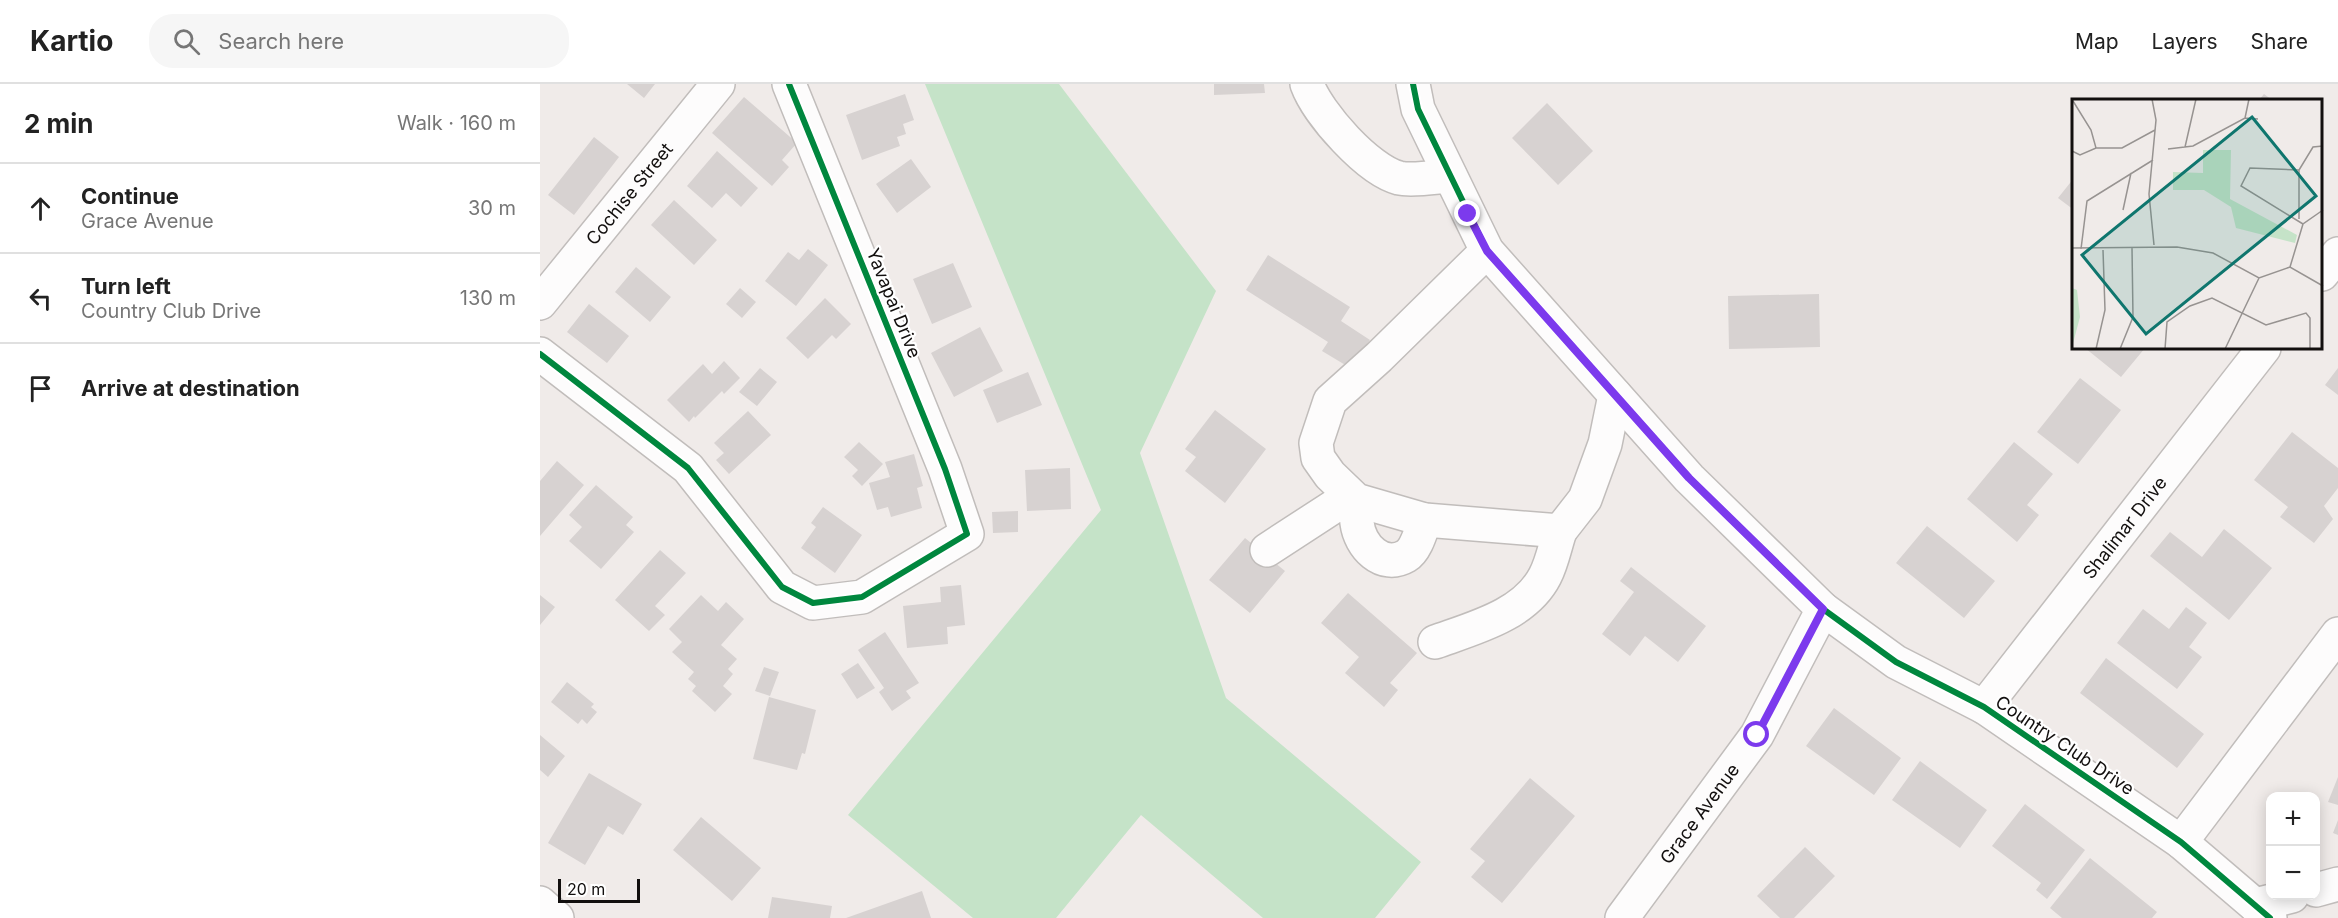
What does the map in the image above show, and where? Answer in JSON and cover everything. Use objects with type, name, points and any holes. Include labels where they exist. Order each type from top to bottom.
[{"type":"street","name":"Cochise Street","points":[[540,303],[718,84]]},
{"type":"street","name":"Yavapai Drive","points":[[540,354],[688,468],[782,587],[813,603],[862,597],[967,534],[945,469],[789,84]]},
{"type":"street","points":[[1307,84],[1338,133],[1375,166],[1400,178],[1450,176]]},
{"type":"street","name":"Country Club Drive","points":[[1413,84],[1418,109],[1487,251],[1689,478],[1823,609],[1896,662],[1984,707],[2181,842],[2263,911]]},
{"type":"street","points":[[1487,251],[1379,357],[1330,401],[1316,443],[1318,458],[1330,475],[1356,500],[1425,520],[1560,531]]},
{"type":"street","points":[[2323,273],[2338,254]]},
{"type":"street","name":"Shalimar Drive","points":[[1984,707],[2262,350]]},
{"type":"street","points":[[1435,642],[1499,617],[1525,602],[1545,576],[1560,531],[1585,499],[1605,444],[1615,395]]},
{"type":"street","points":[[1356,500],[1357,525],[1363,541],[1377,558],[1390,561],[1407,556],[1416,543],[1425,520]]},
{"type":"street","points":[[1267,550],[1334,507],[1356,500]]},
{"type":"street","name":"Grace Avenue","points":[[1622,918],[1757,735],[1823,609]]},
{"type":"street","points":[[2181,842],[2338,634]]},
{"type":"street","points":[[2320,889],[2338,884]]},
{"type":"street","points":[[2263,911],[2284,900]]},
{"type":"street","points":[[540,903],[557,918]]},
{"type":"green space","points":[[925,84],[1059,84],[1216,291],[1140,453],[1226,698],[1421,862],[1375,918],[1263,918],[1141,815],[1056,918],[973,918],[848,815],[1101,510]]},
{"type":"building","points":[[627,84],[655,84],[644,98]]},
{"type":"building","points":[[1214,84],[1264,84],[1265,93],[1214,95]]},
{"type":"building","points":[[905,94],[914,120],[903,124],[906,134],[897,137],[900,146],[862,160],[846,115]]},
{"type":"building","points":[[2264,94],[2271,99],[2260,99]]},
{"type":"building","points":[[744,97],[797,143],[782,160],[789,167],[772,186],[712,133]]},
{"type":"building","points":[[1547,103],[1593,151],[1558,185],[1512,138]]},
{"type":"building","points":[[594,137],[619,157],[574,215],[548,195]]},
{"type":"building","points":[[717,151],[758,188],[741,207],[726,193],[712,208],[687,186]]},
{"type":"building","points":[[911,159],[931,187],[897,213],[876,184]]},
{"type":"building","points":[[2072,180],[2072,208],[2058,198]]},
{"type":"building","points":[[674,200],[717,240],[694,265],[651,225]]},
{"type":"building","points":[[808,249],[828,265],[796,306],[765,281],[788,252],[799,260]]},
{"type":"building","points":[[1268,255],[1350,307],[1341,321],[1370,340],[1352,369],[1322,351],[1328,342],[1246,290]]},
{"type":"building","points":[[953,263],[972,307],[932,324],[913,279]]},
{"type":"building","points":[[636,267],[671,297],[650,322],[615,292]]},
{"type":"building","points":[[740,288],[756,302],[742,318],[726,304]]},
{"type":"building","points":[[1819,294],[1820,347],[1729,349],[1728,296]]},
{"type":"building","points":[[825,298],[851,324],[836,339],[832,335],[808,359],[786,338]]},
{"type":"building","points":[[589,304],[629,336],[607,363],[567,332]]},
{"type":"building","points":[[980,327],[1003,371],[954,397],[931,353]]},
{"type":"building","points":[[2087,350],[2143,350],[2121,377]]},
{"type":"building","points":[[724,361],[740,378],[724,394],[722,391],[689,422],[667,400],[703,364],[712,374]]},
{"type":"building","points":[[760,368],[777,382],[757,406],[739,392]]},
{"type":"building","points":[[2338,368],[2338,395],[2325,385]]},
{"type":"building","points":[[1028,372],[1042,405],[997,423],[983,390]]},
{"type":"building","points":[[2080,378],[2121,410],[2078,464],[2037,432]]},
{"type":"building","points":[[1215,410],[1266,449],[1225,503],[1185,471],[1196,457],[1185,449]]},
{"type":"building","points":[[748,411],[771,435],[729,474],[716,460],[724,453],[714,443]]},
{"type":"building","points":[[2292,432],[2338,468],[2338,488],[2324,506],[2333,519],[2314,543],[2280,517],[2288,507],[2254,480]]},
{"type":"building","points":[[859,442],[883,464],[862,486],[852,476],[858,470],[844,457]]},
{"type":"building","points":[[2014,442],[2053,474],[2027,505],[2039,515],[2017,542],[1967,499]]},
{"type":"building","points":[[914,454],[923,486],[917,488],[922,508],[891,517],[888,507],[877,510],[869,483],[890,477],[885,462]]},
{"type":"building","points":[[557,461],[584,485],[540,536],[540,481]]},
{"type":"building","points":[[1070,468],[1071,509],[1027,511],[1025,470]]},
{"type":"building","points":[[596,485],[633,517],[626,525],[634,532],[601,569],[569,541],[582,527],[569,515]]},
{"type":"building","points":[[823,507],[862,535],[835,573],[801,548],[816,527],[811,523]]},
{"type":"building","points":[[1018,511],[1018,532],[993,533],[992,512]]},
{"type":"building","points":[[1927,526],[1995,581],[1964,618],[1896,563]]},
{"type":"building","points":[[2224,529],[2272,568],[2229,620],[2150,556],[2170,532],[2202,557]]},
{"type":"building","points":[[1245,538],[1285,571],[1250,613],[1209,580]]},
{"type":"building","points":[[660,550],[686,573],[655,606],[665,615],[649,631],[615,600]]},
{"type":"building","points":[[1631,567],[1706,626],[1678,662],[1645,636],[1630,656],[1602,634],[1634,592],[1620,581]]},
{"type":"building","points":[[961,585],[965,625],[947,627],[948,644],[907,648],[903,606],[941,602],[940,587]]},
{"type":"building","points":[[1348,593],[1417,653],[1390,683],[1398,690],[1384,707],[1345,673],[1359,657],[1321,623]]},
{"type":"building","points":[[540,595],[555,607],[540,625]]},
{"type":"building","points":[[701,595],[718,611],[726,602],[744,619],[721,645],[737,659],[728,669],[733,674],[723,686],[732,694],[715,712],[692,691],[696,686],[688,679],[694,672],[672,652],[682,642],[669,629]]},
{"type":"building","points":[[2186,607],[2207,623],[2189,647],[2202,657],[2177,689],[2117,643],[2143,609],[2169,629]]},
{"type":"building","points":[[885,632],[919,683],[906,691],[911,698],[892,711],[879,692],[884,688],[858,650]]},
{"type":"building","points":[[2106,658],[2204,734],[2177,768],[2080,693]]},
{"type":"building","points":[[858,663],[875,688],[857,699],[841,674]]},
{"type":"building","points":[[764,667],[779,672],[770,696],[755,691]]},
{"type":"building","points":[[567,682],[594,704],[591,707],[597,712],[587,724],[582,719],[578,724],[551,702]]},
{"type":"building","points":[[769,697],[816,710],[805,754],[802,753],[797,770],[753,759]]},
{"type":"building","points":[[1834,708],[1901,758],[1874,795],[1806,746]]},
{"type":"building","points":[[540,735],[565,756],[548,777],[540,770]]},
{"type":"building","points":[[1920,761],[1987,810],[1960,848],[1892,800]]},
{"type":"building","points":[[589,773],[642,804],[623,835],[608,826],[585,865],[548,843]]},
{"type":"building","points":[[2338,777],[2338,805],[2328,802]]},
{"type":"building","points":[[1530,778],[1575,816],[1502,903],[1471,877],[1485,861],[1470,849]]},
{"type":"building","points":[[2025,804],[2085,850],[2047,899],[2036,890],[2041,883],[1992,846]]},
{"type":"building","points":[[701,817],[761,868],[732,901],[673,850]]},
{"type":"building","points":[[2338,820],[2338,835],[2333,833]]},
{"type":"building","points":[[1805,847],[1835,876],[1794,918],[1780,918],[1757,896]]},
{"type":"building","points":[[2090,858],[2157,912],[2152,918],[2062,918],[2050,908]]},
{"type":"building","points":[[922,891],[931,918],[846,918]]},
{"type":"building","points":[[772,897],[832,906],[830,918],[768,918]]},
{"type":"cycle path","points":[[540,354],[688,468],[782,587],[813,603],[862,597],[967,534],[945,469],[789,84]]},
{"type":"cycle path","points":[[1413,84],[1418,109],[1487,251],[1689,478],[1823,609],[1896,662],[1984,707],[2181,842],[2270,918]]},
{"type":"route","points":[[1468,214],[1487,251],[1689,478],[1823,609],[1757,735]]}]
